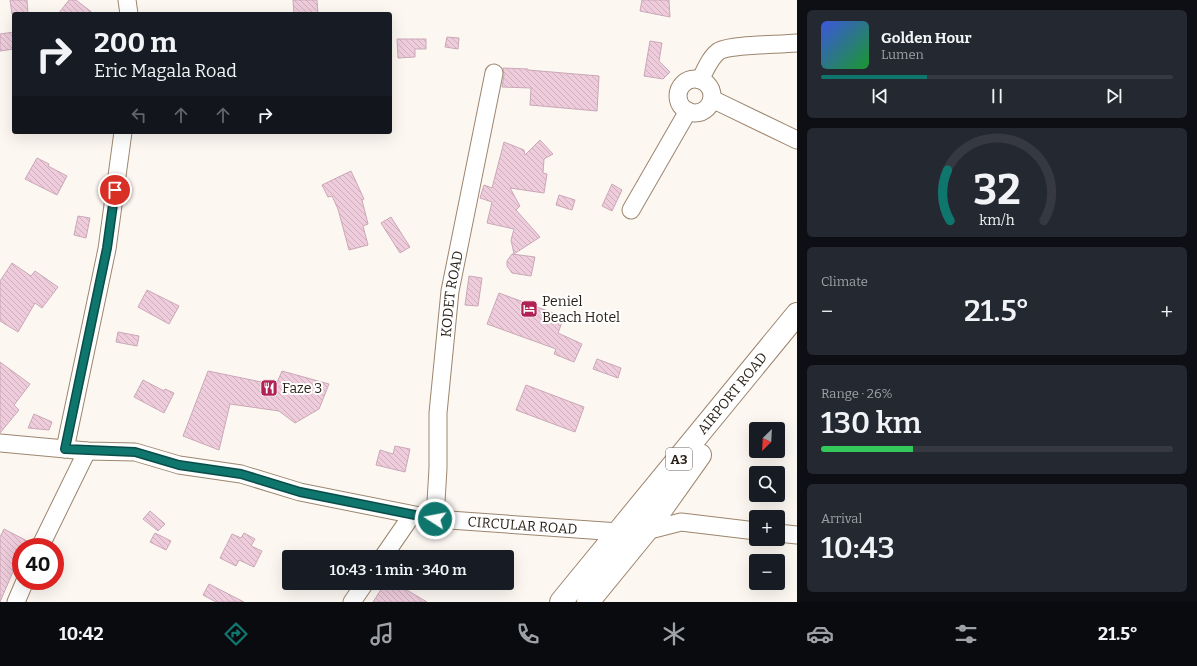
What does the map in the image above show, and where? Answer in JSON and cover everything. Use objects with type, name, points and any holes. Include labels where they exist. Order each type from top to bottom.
[{"type":"highway","name":"AIRPORT ROAD","points":[[561,602],[797,314]]},
{"type":"highway","name":"AIRPORT ROAD","points":[[588,602],[646,531],[698,457],[797,338]]},
{"type":"street","points":[[127,0],[129,12]]},
{"type":"street","points":[[700,80],[712,59],[719,52],[731,48],[797,43]]},
{"type":"street","name":"KODET ROAD","points":[[435,519],[438,468],[438,413],[450,291],[494,73]]},
{"type":"street","points":[[689,80],[700,80],[705,82],[711,90],[712,99],[705,110],[700,112],[688,111],[683,108],[678,99],[680,88],[689,80]]},
{"type":"street","points":[[712,99],[797,140]]},
{"type":"street","points":[[631,210],[688,111]]},
{"type":"street","points":[[65,449],[107,248],[123,134]]},
{"type":"street","name":"CIRCULAR ROAD","points":[[0,443],[87,451],[135,452],[179,465],[241,474],[300,492],[435,519],[619,532],[646,531],[681,522],[749,530]]},
{"type":"street","points":[[44,538],[87,451]]},
{"type":"street","points":[[388,550],[412,514]]},
{"type":"street","points":[[785,534],[797,535]]},
{"type":"street","points":[[16,602],[21,590]]},
{"type":"street","points":[[352,602],[360,590]]},
{"type":"building","points":[[10,0],[27,0],[28,12],[12,12],[12,14]]},
{"type":"building","points":[[69,0],[76,0],[91,12],[60,12]]},
{"type":"building","points":[[293,0],[317,0],[318,12],[294,12]]},
{"type":"building","points":[[642,0],[669,0],[670,17],[640,11]]},
{"type":"building","points":[[12,32],[12,49],[0,51],[0,34]]},
{"type":"building","points":[[447,37],[459,38],[458,49],[445,47]]},
{"type":"building","points":[[397,39],[426,39],[426,49],[415,49],[415,57],[398,58]]},
{"type":"building","points":[[650,41],[662,43],[659,61],[670,72],[663,79],[644,76]]},
{"type":"building","points":[[503,68],[599,76],[597,111],[530,105],[531,88],[502,87],[504,75]]},
{"type":"building","points":[[540,140],[553,154],[544,159],[543,173],[547,174],[544,193],[510,188],[520,206],[516,210],[540,237],[514,254],[511,240],[514,229],[487,223],[492,202],[480,198],[484,185],[492,188],[504,142],[524,150],[525,155]]},
{"type":"building","points":[[37,158],[49,164],[48,166],[67,176],[57,195],[25,179]]},
{"type":"building","points":[[351,171],[364,199],[362,200],[368,224],[363,226],[368,245],[349,250],[338,209],[332,196],[328,197],[322,185]]},
{"type":"building","points":[[612,184],[622,190],[612,211],[602,206]]},
{"type":"building","points":[[559,195],[575,200],[572,210],[556,205]]},
{"type":"building","points":[[78,216],[90,218],[86,238],[74,235]]},
{"type":"building","points":[[391,217],[410,247],[400,253],[381,223]]},
{"type":"building","points":[[512,254],[535,257],[531,276],[512,273],[507,266],[507,261]]},
{"type":"building","points":[[12,263],[31,276],[35,271],[58,287],[42,308],[35,303],[18,332],[0,321],[0,281]]},
{"type":"building","points":[[469,276],[482,278],[478,306],[465,305]]},
{"type":"building","points":[[147,290],[179,306],[169,324],[138,307]]},
{"type":"building","points":[[499,293],[564,317],[558,333],[582,344],[574,362],[554,354],[556,349],[487,324]]},
{"type":"building","points":[[118,332],[139,336],[137,346],[116,342]]},
{"type":"building","points":[[597,359],[621,368],[618,378],[593,369]]},
{"type":"building","points":[[0,362],[30,384],[14,405],[19,410],[0,433]]},
{"type":"building","points":[[208,371],[276,385],[282,371],[329,384],[319,409],[295,423],[279,411],[230,404],[219,450],[183,436]]},
{"type":"building","points":[[143,380],[164,391],[165,389],[174,393],[164,413],[134,397]]},
{"type":"building","points":[[526,385],[584,407],[575,432],[516,410]]},
{"type":"building","points":[[34,414],[52,422],[49,430],[28,428]]},
{"type":"building","points":[[395,446],[410,449],[405,472],[376,465],[380,450],[393,454]]},
{"type":"building","points":[[150,511],[165,524],[158,531],[143,519]]},
{"type":"building","points":[[4,529],[21,538],[12,538],[12,574],[0,602],[0,537]]},
{"type":"building","points":[[155,533],[171,541],[166,550],[150,542]]},
{"type":"building","points":[[244,533],[255,539],[251,546],[262,551],[254,567],[239,560],[236,566],[220,558],[232,534],[241,538]]},
{"type":"building","points":[[209,584],[244,602],[216,602],[203,595]]},
{"type":"building","points":[[381,590],[407,590],[427,602],[373,602]]},
{"type":"place","name":"Peniel Beach Hotel","points":[[529,309]]},
{"type":"place","name":"Faze 3","points":[[269,388]]},
{"type":"route","points":[[115,190],[107,248],[65,449],[135,452],[179,465],[241,474],[300,492],[435,519]]}]
